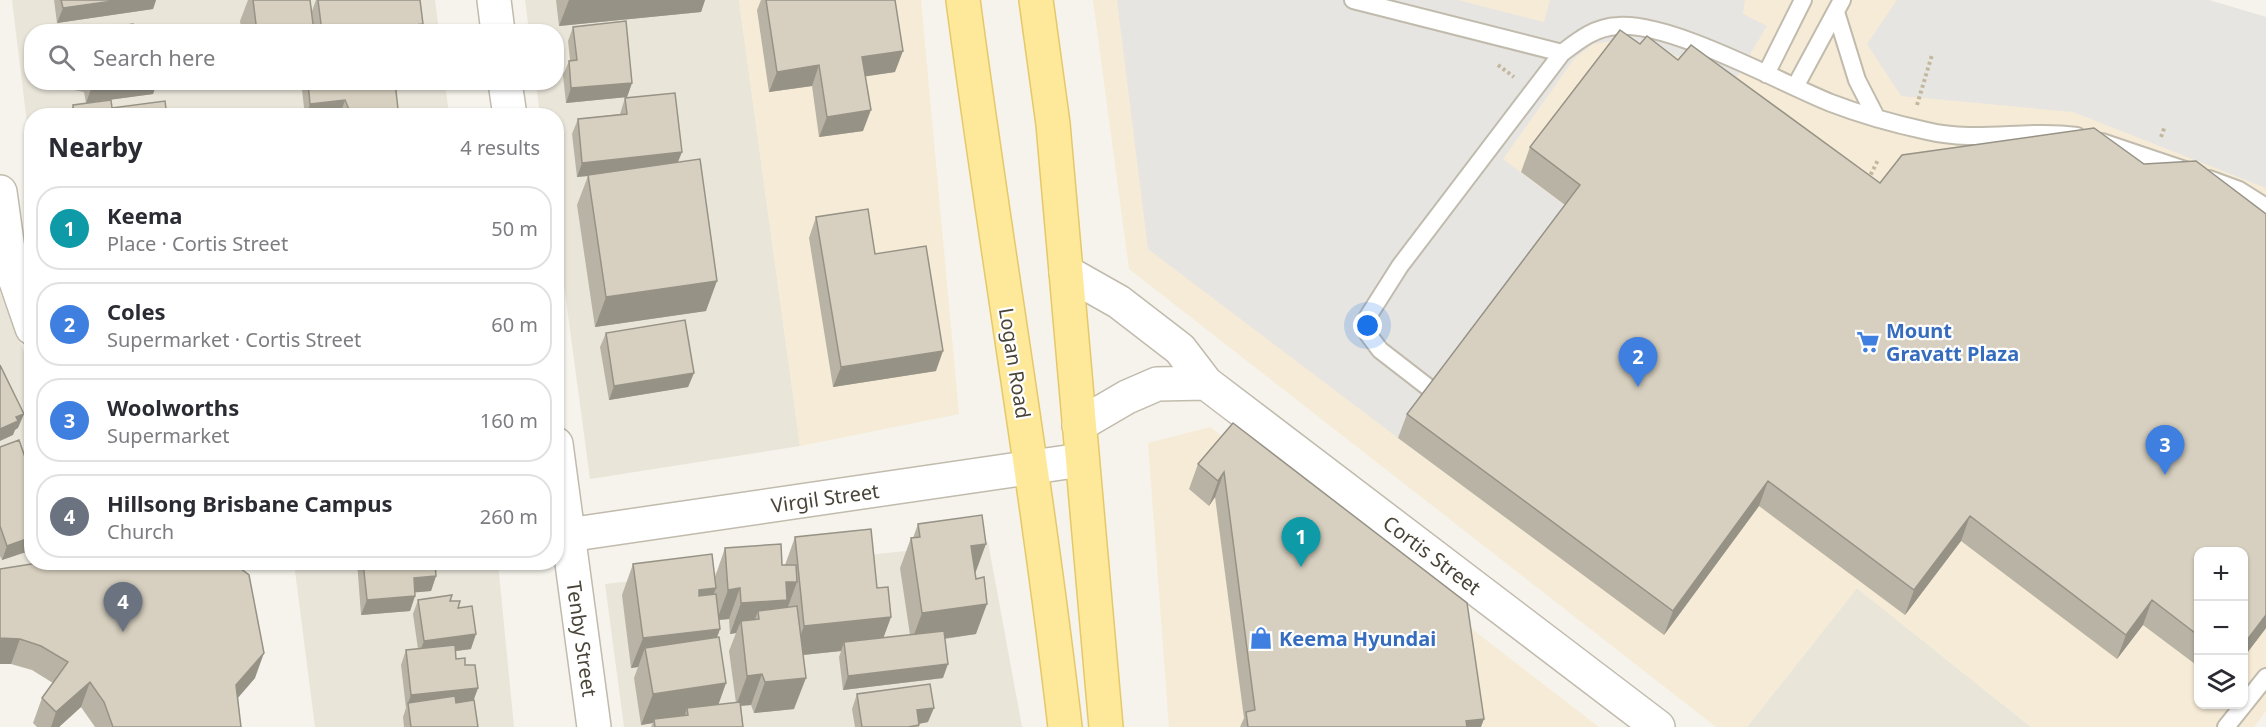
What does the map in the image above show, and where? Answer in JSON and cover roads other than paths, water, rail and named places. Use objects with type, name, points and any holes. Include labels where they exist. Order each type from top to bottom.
[{"type":"main road","name":"Logan Road","points":[[963,0],[988,194],[1031,468],[1065,727]]},
{"type":"main road","points":[[1036,0],[1053,124],[1106,727]]},
{"type":"street","points":[[494,0],[497,24]]},
{"type":"street","points":[[506,90],[509,108]]},
{"type":"street","points":[[0,192],[9,264],[24,306]]},
{"type":"street","name":"Cortis Street","points":[[1066,272],[1119,302],[1180,348],[1206,382],[1658,727]]},
{"type":"street","points":[[1079,425],[1143,389],[1157,384],[1206,382]]},
{"type":"street","name":"Virgil Street","points":[[568,535],[1081,460]]},
{"type":"street","name":"Tenby Street","points":[[564,505],[594,727]]},
{"type":"lane","points":[[1353,0],[1562,53]]},
{"type":"lane","points":[[1766,74],[1803,0]]},
{"type":"lane","points":[[1795,87],[1839,6]]},
{"type":"lane","points":[[1839,6],[1857,80],[1876,117]]},
{"type":"lane","points":[[1433,391],[1380,350],[1368,334],[1367,318],[1400,266],[1562,53],[1585,34],[1618,26],[1653,31],[1689,42],[1834,104],[1928,131],[1956,136],[1985,137],[2034,132],[2086,137],[2239,190],[2266,207]]},
{"type":"lane","points":[[2226,727],[2266,677]]},
{"type":"place","name":"Mount Gravatt Plaza","points":[[1868,342]]},
{"type":"place","name":"Coles","points":[[1638,387]]},
{"type":"place","name":"Woolworths","points":[[2165,475]]},
{"type":"place","name":"Keema","points":[[1301,567]]},
{"type":"place","name":"Hillsong Brisbane Campus","points":[[123,632]]},
{"type":"place","name":"Keema Hyundai","points":[[1261,638]]}]
